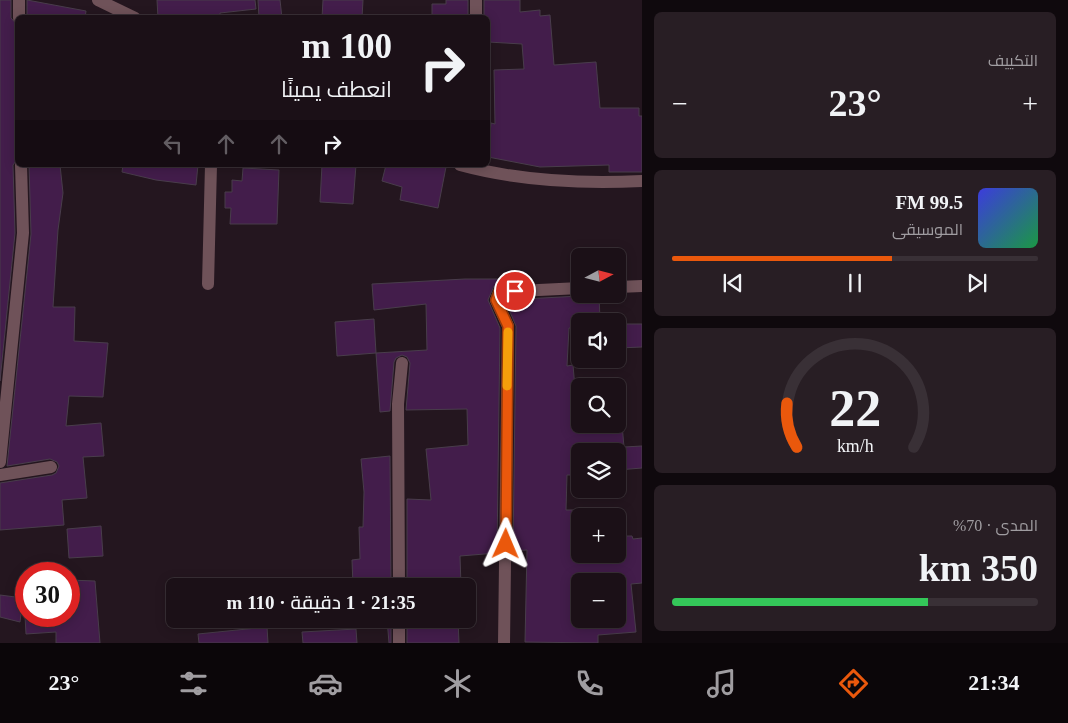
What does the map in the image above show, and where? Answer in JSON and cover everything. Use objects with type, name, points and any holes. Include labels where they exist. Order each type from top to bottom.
[{"type":"street","points":[[19,0],[19,15]]},
{"type":"street","points":[[98,0],[129,15]]},
{"type":"street","points":[[476,0],[476,15]]},
{"type":"street","points":[[0,462],[22,233],[22,167]]},
{"type":"street","points":[[208,284],[211,167]]},
{"type":"street","points":[[475,167],[543,180],[604,183],[642,181]]},
{"type":"street","points":[[626,287],[642,286]]},
{"type":"street","points":[[504,643],[508,326],[496,300],[499,292],[571,288]]},
{"type":"street","points":[[399,578],[398,404],[402,363]]},
{"type":"street","points":[[0,475],[51,467]]},
{"type":"street","points":[[399,628],[399,643]]},
{"type":"building","points":[[0,0],[11,0],[11,18],[15,23],[15,162],[13,165],[15,233],[0,381]]},
{"type":"building","points":[[27,0],[86,11],[85,15],[27,15]]},
{"type":"building","points":[[157,0],[255,0],[256,9],[220,13],[220,15],[158,15]]},
{"type":"building","points":[[258,0],[280,0],[282,15],[259,15]]},
{"type":"building","points":[[323,0],[363,0],[362,15],[322,15]]},
{"type":"building","points":[[446,0],[468,0],[468,15],[432,15],[432,4],[446,4]]},
{"type":"building","points":[[484,0],[520,0],[520,12],[540,10],[540,16],[550,15],[554,65],[596,62],[600,108],[639,108],[639,116],[642,116],[642,172],[609,172],[609,165],[540,167],[490,157],[491,123],[495,124],[494,70],[524,69],[522,44],[490,42],[490,15],[484,15]]},
{"type":"building","points":[[29,167],[60,167],[63,193],[58,230],[53,307],[75,307],[74,341],[108,343],[103,397],[69,396],[66,426],[101,423],[104,456],[83,457],[87,498],[62,500],[64,525],[0,530],[0,483],[52,475],[56,473],[59,466],[57,462],[50,459],[7,466],[31,234]]},
{"type":"building","points":[[123,167],[198,167],[196,185],[156,180],[122,172]]},
{"type":"building","points":[[322,167],[356,167],[353,204],[320,202]]},
{"type":"building","points":[[386,167],[446,167],[438,208],[400,200],[402,187],[382,181]]},
{"type":"building","points":[[243,168],[279,170],[277,224],[230,224],[231,208],[225,208],[225,192],[232,192],[232,180],[242,181]]},
{"type":"building","points":[[465,279],[509,279],[509,283],[494,286],[488,300],[500,328],[497,553],[460,556],[461,578],[407,578],[407,499],[431,500],[426,449],[468,445],[467,409],[406,410],[410,363],[407,357],[402,355],[396,358],[394,362],[390,411],[380,412],[376,353],[427,350],[426,304],[374,310],[372,284]]},
{"type":"building","points":[[571,296],[571,303],[599,303],[600,313],[571,313],[567,366],[571,365],[571,368],[573,368],[574,378],[571,378],[571,433],[623,433],[624,443],[571,443],[571,475],[567,475],[566,510],[571,510],[571,563],[626,563],[626,536],[632,536],[633,539],[642,538],[642,583],[631,584],[636,632],[598,635],[598,643],[525,642],[527,550],[513,551],[516,326],[505,300]]},
{"type":"building","points":[[374,319],[376,353],[337,356],[335,322]]},
{"type":"building","points":[[626,324],[642,324],[642,347],[626,348]]},
{"type":"building","points":[[642,446],[642,468],[626,469],[626,447]]},
{"type":"building","points":[[390,456],[391,578],[353,578],[352,560],[360,559],[359,527],[363,527],[364,492],[361,459]]},
{"type":"building","points":[[101,526],[103,556],[69,558],[67,529]]},
{"type":"building","points":[[80,580],[95,581],[100,643],[56,643],[56,632],[26,634],[26,627],[80,627]]},
{"type":"building","points":[[0,595],[15,597],[15,621],[0,617]]},
{"type":"building","points":[[267,628],[268,643],[199,643],[198,634]]},
{"type":"building","points":[[388,628],[391,628],[391,643],[389,643]]},
{"type":"building","points":[[407,628],[458,628],[459,643],[407,643]]},
{"type":"building","points":[[356,629],[357,643],[303,643],[302,632]]},
{"type":"slow traffic","points":[[507,386],[508,332]]},
{"type":"route","points":[[506,544],[508,326],[496,300],[499,292],[515,291]]}]
